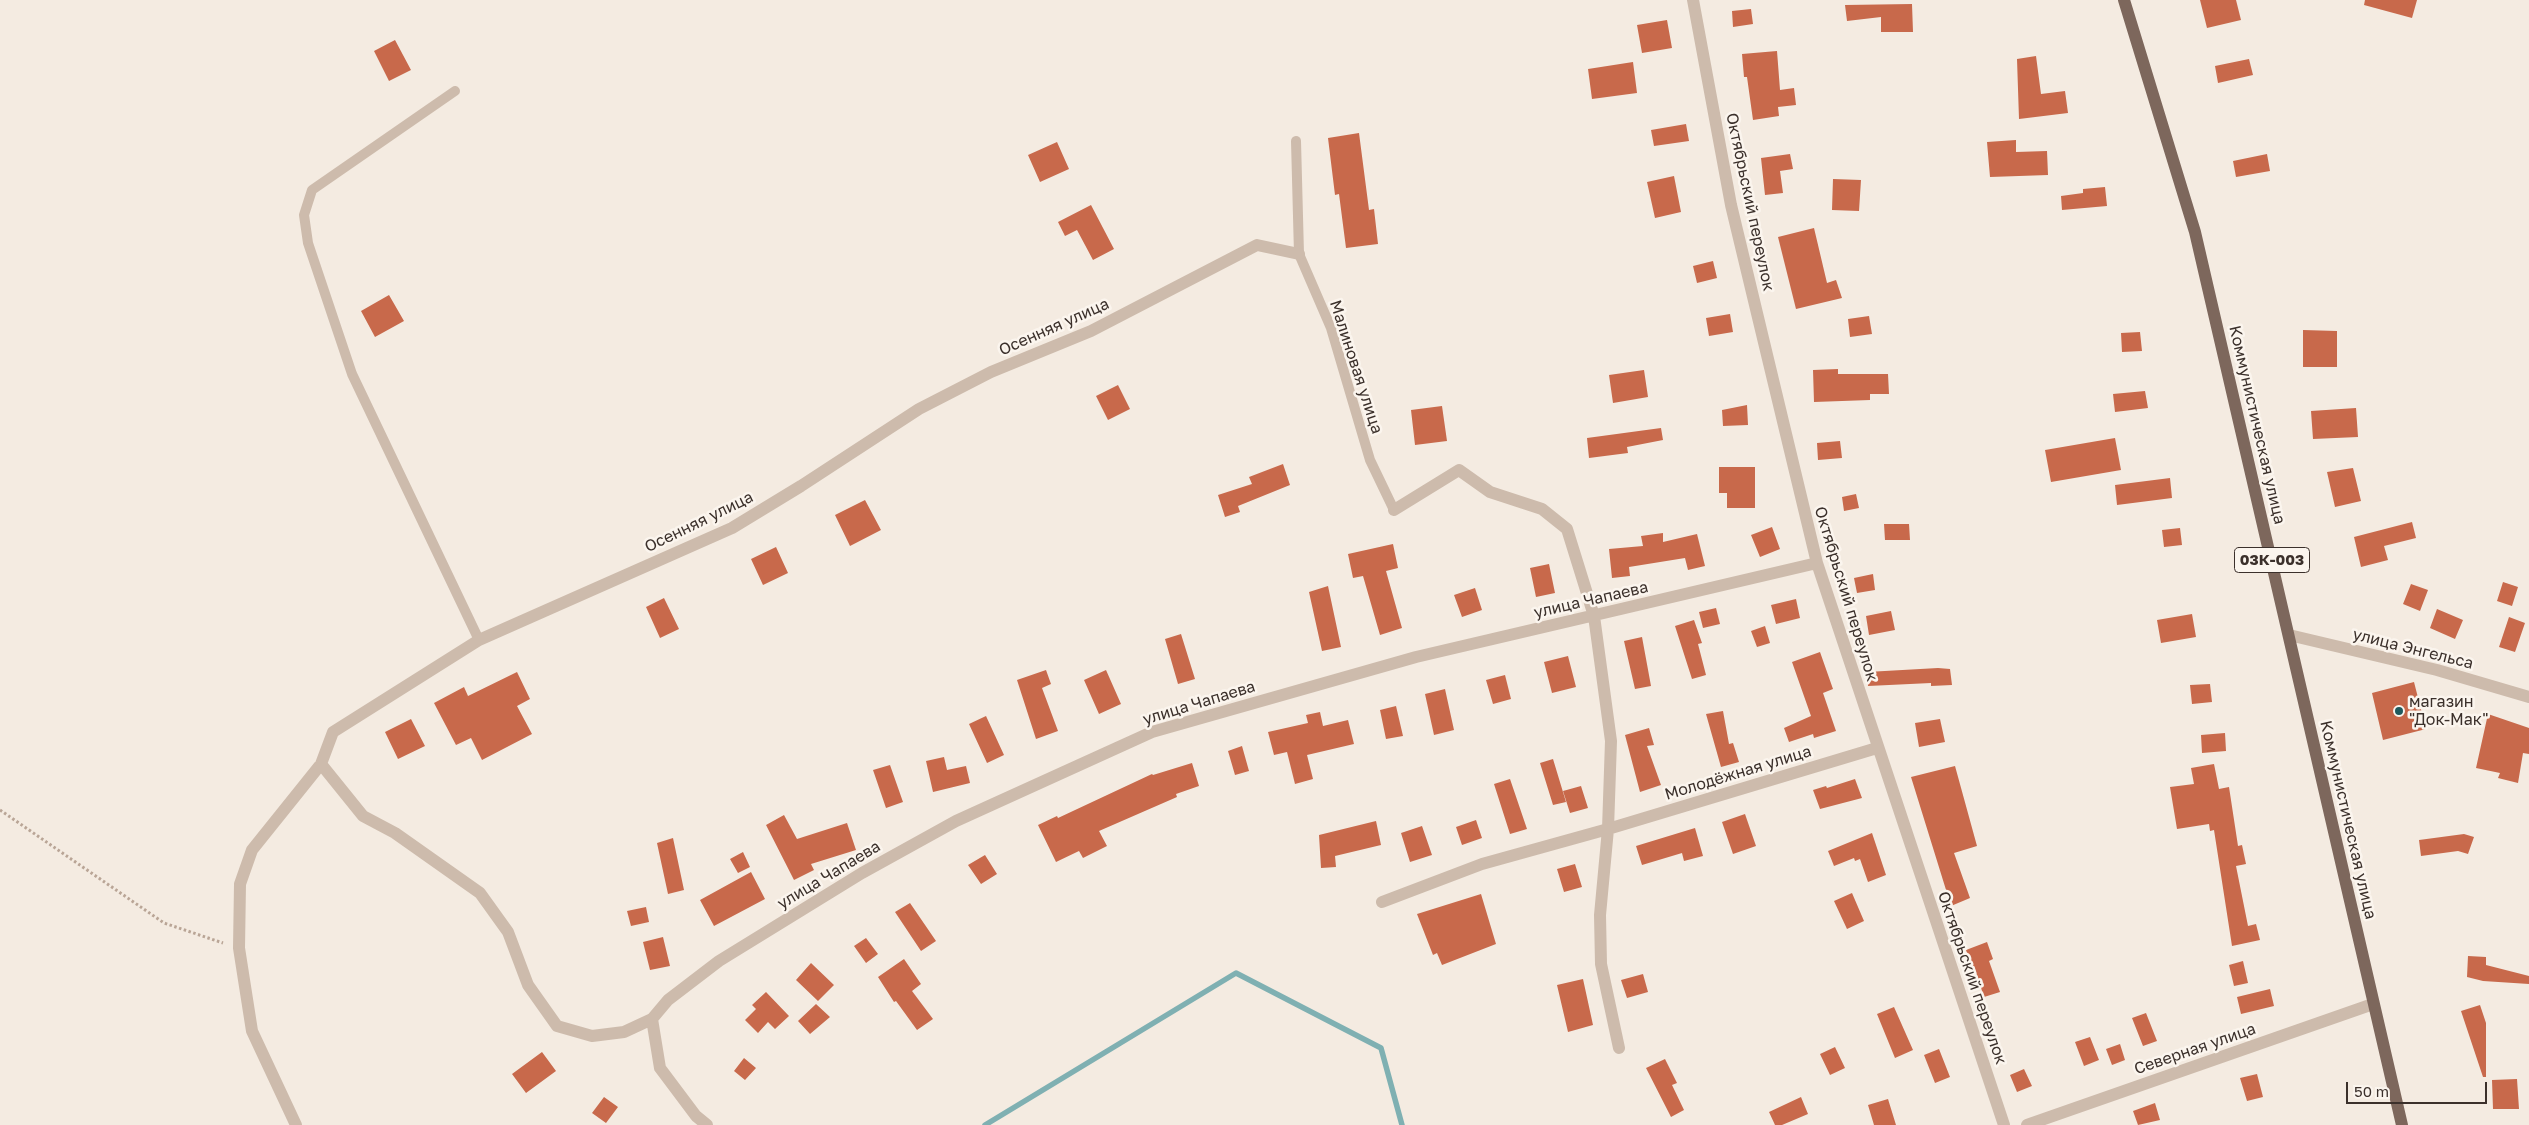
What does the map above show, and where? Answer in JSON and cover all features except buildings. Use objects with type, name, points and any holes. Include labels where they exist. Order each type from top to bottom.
[{"type":"main road","name":"Коммунистическая улица","points":[[2124,0],[2195,232],[2402,1125]]},
{"type":"street","name":"Октябрьский переулок","points":[[1693,0],[1731,204],[1817,563],[2004,1125]]},
{"type":"street","name":"Осенняя улица","points":[[296,1125],[252,1031],[239,948],[240,884],[252,850],[321,764],[333,732],[479,640],[732,528],[801,486],[919,409],[991,372],[1091,331],[1257,245],[1299,254]]},
{"type":"street","points":[[1394,510],[1459,470],[1490,492],[1542,509],[1567,529],[1594,616],[1611,741],[1608,829],[1600,915],[1601,964],[1619,1048]]},
{"type":"street","name":"улица Чапаева","points":[[652,1020],[668,1000],[719,961],[862,873],[956,821],[1152,732],[1416,658],[1817,563]]},
{"type":"street","name":"улица Энгельса","points":[[2289,635],[2437,670],[2529,697]]},
{"type":"street","name":"Молодёжная улица","points":[[1382,902],[1482,864],[1608,829],[1877,748]]},
{"type":"street","points":[[321,764],[363,816],[395,833],[480,893],[508,932],[528,985],[557,1026],[592,1036],[624,1032],[652,1020],[660,1068],[696,1116],[707,1125]]},
{"type":"street","name":"Северная улица","points":[[2027,1125],[2373,1004]]},
{"type":"lane","points":[[455,91],[312,190],[304,214],[308,242],[352,374],[479,640]]},
{"type":"lane","name":"Малиновая улица","points":[[1296,141],[1299,254],[1331,328],[1370,460],[1394,510]]},
{"type":"path","points":[[0,810],[164,923],[239,948]]},
{"type":"waterway","points":[[985,1125],[1236,973],[1381,1048],[1402,1125]]},
{"type":"place","name":"магазин \"Док-Мак\"","points":[[2399,711]]}]
